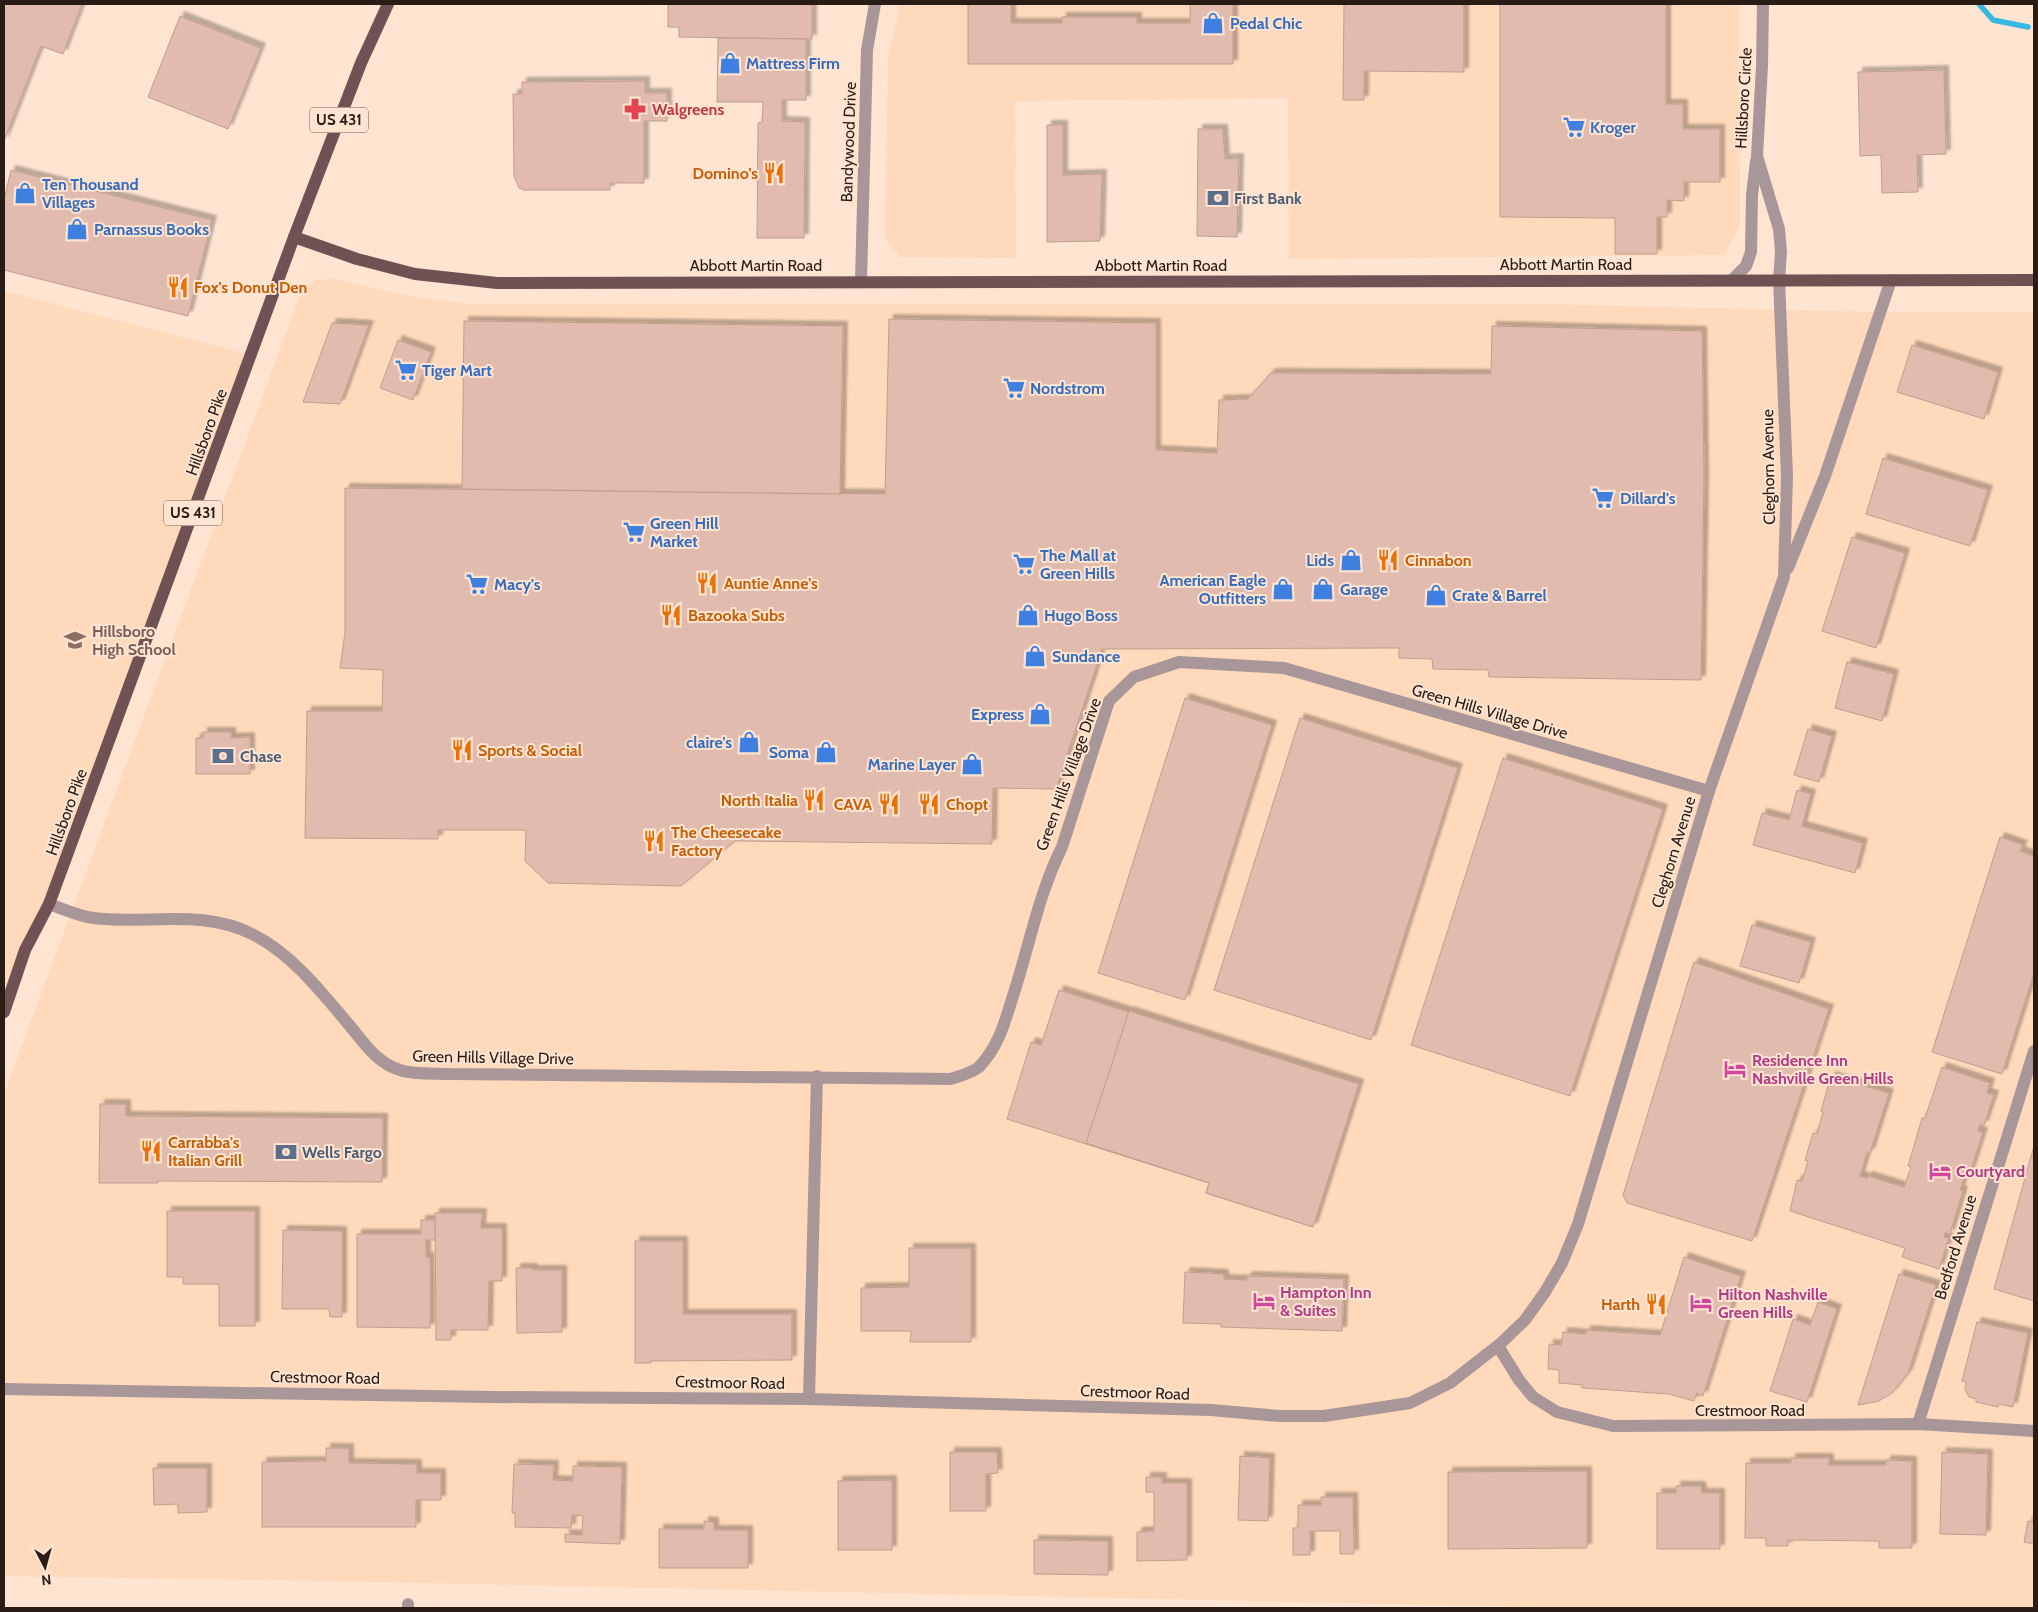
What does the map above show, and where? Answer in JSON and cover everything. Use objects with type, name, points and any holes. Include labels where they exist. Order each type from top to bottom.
[{"type":"main road","name":"Hillsboro Pike","points":[[4,1012],[25,950],[49,904],[294,237],[362,63],[388,4]]},
{"type":"main road","name":"Abbott Martin Road","points":[[294,237],[358,259],[415,274],[497,283],[2034,280]]},
{"type":"street","name":"Bandywood Drive","points":[[860,281],[868,50],[875,4]]},
{"type":"street","name":"Hillsboro Circle","points":[[1763,4],[1757,156],[1779,229],[1782,252],[1779,280]]},
{"type":"street","points":[[1732,280],[1746,266],[1751,252],[1752,195],[1757,156]]},
{"type":"street","name":"Cleghorn Avenue","points":[[1450,1383],[1498,1346],[1525,1320],[1545,1292],[1562,1263],[1578,1224],[1709,791],[1784,577],[1787,476],[1779,280]]},
{"type":"street","points":[[1784,577],[1824,476],[1891,280]]},
{"type":"street","name":"Green Hills Village Drive","points":[[49,904],[94,918],[217,921],[253,934],[290,958],[369,1050],[386,1064],[402,1071],[459,1074],[817,1076],[951,1079],[977,1068],[997,1044],[1019,978],[1043,894],[1053,864],[1062,847],[1109,701],[1134,677],[1179,662],[1284,668],[1709,791]]},
{"type":"street","name":"Bedford Avenue","points":[[1918,1424],[2034,1050]]},
{"type":"street","points":[[809,1399],[817,1076]]},
{"type":"street","name":"Crestmoor Road","points":[[1498,1346],[1519,1380],[1533,1397],[1557,1412],[1613,1426],[1918,1424],[2034,1431]]},
{"type":"street","name":"Crestmoor Road","points":[[4,1388],[490,1397],[809,1399],[1212,1410],[1279,1416],[1324,1416],[1410,1403],[1450,1383]]},
{"type":"shaded area","points":[[900,4],[1739,4],[1740,225],[1724,255],[1289,259],[1288,98],[1015,101],[1016,258],[900,257],[885,238],[888,59]]},
{"type":"shaded area","points":[[335,279],[403,295],[469,304],[1541,304],[1874,312],[2034,312],[2034,1608],[1577,1608],[382,1582],[4,1576],[4,1094],[299,298],[315,280]]},
{"type":"shaded area","name":"Hillsboro High School","points":[[4,291],[251,355],[4,1012]]},
{"type":"building","points":[[4,4],[82,4],[63,54],[41,46],[4,141]]},
{"type":"building","points":[[668,4],[812,4],[812,39],[679,37],[679,27],[668,27]]},
{"type":"building","points":[[968,4],[1011,4],[1011,23],[1062,23],[1062,17],[1137,17],[1137,23],[1190,23],[1190,4],[1233,4],[1233,64],[968,64]]},
{"type":"building","points":[[1344,4],[1464,4],[1464,72],[1364,71],[1364,100],[1343,100]]},
{"type":"building","points":[[1500,4],[1666,4],[1666,104],[1683,104],[1683,129],[1720,129],[1720,182],[1684,182],[1684,201],[1667,200],[1667,217],[1657,217],[1657,254],[1615,254],[1615,218],[1500,217]]},
{"type":"building","points":[[180,16],[261,48],[228,129],[148,97]]},
{"type":"building","points":[[718,38],[806,39],[806,100],[782,100],[782,121],[805,122],[804,238],[757,238],[758,123],[762,122],[763,102],[717,102]]},
{"type":"building","points":[[1944,70],[1946,154],[1917,155],[1918,192],[1882,193],[1881,155],[1860,156],[1858,72]]},
{"type":"building","name":"Walgreens","points":[[645,81],[645,93],[667,93],[667,121],[644,121],[644,183],[610,183],[610,190],[524,190],[519,188],[514,176],[513,94],[522,94],[522,82]]},
{"type":"building","points":[[1047,125],[1063,125],[1063,175],[1102,174],[1100,241],[1047,242]]},
{"type":"building","name":"First Bank","points":[[1198,129],[1223,129],[1225,159],[1239,158],[1237,237],[1197,236]]},
{"type":"building","points":[[11,170],[212,220],[188,316],[4,270],[4,200]]},
{"type":"building","name":"The Mall at Green Hills","points":[[889,319],[1156,323],[1156,450],[1217,453],[1219,400],[1248,399],[1271,373],[1491,374],[1492,326],[1702,331],[1704,477],[1701,680],[1489,677],[1488,670],[1433,669],[1432,659],[1399,658],[1399,648],[1102,649],[1056,789],[993,788],[992,844],[735,841],[681,886],[548,883],[525,861],[526,830],[438,830],[438,839],[305,838],[307,711],[382,711],[383,670],[340,668],[345,633],[345,488],[885,494]]},
{"type":"building","points":[[464,321],[843,326],[840,494],[462,489]]},
{"type":"building","points":[[332,323],[369,325],[340,404],[303,402]]},
{"type":"building","name":"Tiger Mart","points":[[398,340],[431,352],[413,400],[380,388]]},
{"type":"building","points":[[1912,345],[1998,372],[1984,419],[1897,392]]},
{"type":"building","points":[[1883,458],[1988,490],[1970,546],[1866,514]]},
{"type":"building","points":[[1852,537],[1905,553],[1876,648],[1822,631]]},
{"type":"building","points":[[1847,662],[1894,674],[1882,721],[1835,708]]},
{"type":"building","points":[[1185,698],[1272,725],[1185,1000],[1098,973]]},
{"type":"building","points":[[1300,718],[1458,768],[1371,1040],[1214,990]]},
{"type":"building","points":[[1808,729],[1832,736],[1819,782],[1794,775]]},
{"type":"building","name":"Chase","points":[[203,732],[231,732],[231,738],[250,737],[250,774],[196,774],[196,738],[203,738]]},
{"type":"building","points":[[1503,758],[1663,809],[1570,1096],[1411,1045]]},
{"type":"building","points":[[1797,790],[1811,794],[1802,826],[1863,843],[1855,873],[1753,845],[1762,813],[1789,820]]},
{"type":"building","points":[[2000,837],[2023,845],[2020,851],[2034,856],[2034,973],[2002,1074],[1932,1052]]},
{"type":"building","points":[[1752,925],[1811,942],[1799,983],[1740,966]]},
{"type":"building","name":"Residence Inn Nashville Green Hills","points":[[1694,962],[1829,1009],[1752,1241],[1627,1203],[1623,1195]]},
{"type":"building","points":[[1059,990],[1359,1084],[1313,1227],[1206,1193],[1209,1183],[1007,1119],[1031,1042],[1041,1045]]},
{"type":"building","points":[[1129,1011],[1359,1084],[1313,1227],[1206,1193],[1209,1183],[1086,1143]]},
{"type":"building","name":"Courtyard","points":[[1942,1067],[1990,1083],[1987,1093],[1994,1095],[1984,1125],[1980,1125],[1978,1131],[1983,1132],[1969,1176],[1965,1175],[1960,1190],[1963,1191],[1950,1234],[1945,1233],[1944,1237],[1949,1238],[1939,1269],[1902,1257],[1905,1248],[1790,1211],[1797,1180],[1802,1181],[1808,1161],[1805,1160],[1813,1133],[1817,1134],[1823,1112],[1821,1111],[1831,1076],[1889,1093],[1870,1153],[1867,1153],[1860,1176],[1867,1178],[1868,1176],[1904,1187],[1911,1167],[1908,1166],[1922,1118],[1925,1118]]},
{"type":"building","points":[[100,1104],[126,1104],[126,1116],[383,1118],[382,1182],[158,1181],[158,1183],[99,1183]]},
{"type":"building","points":[[2034,1146],[2034,1301],[1994,1289]]},
{"type":"building","points":[[167,1211],[255,1211],[255,1326],[219,1326],[219,1284],[183,1284],[183,1277],[167,1277]]},
{"type":"building","points":[[435,1213],[482,1213],[481,1228],[502,1228],[502,1281],[489,1281],[488,1330],[451,1330],[451,1340],[436,1340]]},
{"type":"building","points":[[421,1220],[435,1220],[435,1240],[426,1240],[426,1257],[430,1257],[430,1328],[357,1327],[357,1234],[421,1234]]},
{"type":"building","points":[[283,1230],[342,1231],[342,1317],[330,1317],[329,1309],[282,1309]]},
{"type":"building","points":[[635,1241],[683,1241],[683,1314],[792,1314],[792,1360],[650,1361],[651,1363],[635,1363]]},
{"type":"building","points":[[909,1248],[971,1248],[971,1342],[910,1342],[911,1331],[861,1331],[861,1288],[909,1287]]},
{"type":"building","name":"Hilton Nashville Green Hills","points":[[1684,1257],[1741,1276],[1703,1396],[1697,1393],[1694,1401],[1669,1394],[1582,1388],[1582,1385],[1559,1383],[1559,1370],[1548,1369],[1549,1344],[1561,1345],[1563,1332],[1586,1334],[1586,1330],[1660,1335]]},
{"type":"building","points":[[516,1268],[562,1270],[562,1332],[517,1333]]},
{"type":"building","name":"Hampton Inn & Suites","points":[[1185,1272],[1224,1274],[1224,1279],[1247,1280],[1247,1276],[1344,1279],[1342,1331],[1221,1327],[1221,1324],[1183,1323]]},
{"type":"building","points":[[1899,1274],[1936,1285],[1908,1373],[1892,1393],[1879,1401],[1858,1405]]},
{"type":"building","points":[[1818,1302],[1837,1309],[1807,1402],[1770,1391],[1793,1319],[1810,1325]]},
{"type":"building","points":[[1977,1322],[2028,1333],[2013,1407],[1999,1404],[1998,1407],[1976,1402],[1976,1399],[1969,1397],[1965,1389],[1966,1382],[1962,1381]]},
{"type":"building","points":[[326,1448],[349,1448],[349,1463],[417,1464],[417,1473],[441,1473],[441,1500],[416,1500],[416,1527],[262,1527],[262,1462],[326,1461]]},
{"type":"building","points":[[950,1452],[997,1452],[998,1473],[986,1474],[986,1511],[950,1511]]},
{"type":"building","points":[[1942,1452],[1988,1454],[1986,1535],[1940,1534]]},
{"type":"building","points":[[1240,1456],[1270,1458],[1268,1521],[1238,1520]]},
{"type":"building","points":[[1791,1458],[1829,1458],[1829,1465],[1886,1465],[1886,1460],[1912,1461],[1912,1548],[1879,1548],[1879,1541],[1788,1540],[1788,1546],[1766,1546],[1766,1538],[1745,1538],[1746,1463],[1791,1463]]},
{"type":"building","points":[[514,1464],[554,1465],[553,1480],[573,1481],[573,1466],[622,1467],[620,1544],[565,1542],[565,1534],[582,1535],[583,1516],[572,1515],[571,1528],[515,1527],[515,1513],[512,1513]]},
{"type":"building","points":[[153,1468],[207,1468],[207,1512],[178,1513],[178,1504],[154,1505]]},
{"type":"building","points":[[1587,1471],[1587,1548],[1448,1549],[1448,1472]]},
{"type":"building","points":[[1146,1477],[1162,1477],[1162,1483],[1187,1483],[1187,1560],[1137,1561],[1137,1532],[1154,1531],[1154,1492],[1146,1492]]},
{"type":"building","points":[[892,1480],[892,1550],[838,1550],[838,1481]]},
{"type":"building","points":[[1676,1486],[1701,1486],[1702,1493],[1720,1493],[1720,1549],[1657,1549],[1657,1493],[1676,1493]]},
{"type":"building","points":[[1321,1497],[1353,1497],[1354,1554],[1340,1554],[1340,1531],[1310,1531],[1310,1555],[1293,1555],[1293,1528],[1298,1528],[1298,1505],[1321,1505]]},
{"type":"building","points":[[704,1521],[714,1522],[714,1530],[748,1530],[748,1568],[659,1568],[659,1529],[704,1529]]},
{"type":"building","points":[[2028,1521],[2034,1522],[2034,1544],[2024,1542]]},
{"type":"building","points":[[1034,1540],[1108,1541],[1108,1575],[1034,1574]]},
{"type":"waterway","points":[[1979,4],[1993,20],[2028,27]]},
{"type":"place","name":"Pedal Chic","points":[[1213,23]]},
{"type":"place","name":"Mattress Firm","points":[[730,63]]},
{"type":"place","name":"Walgreens","points":[[635,109]]},
{"type":"place","name":"Kroger","points":[[1574,127]]},
{"type":"place","name":"Domino's","points":[[774,173]]},
{"type":"place","name":"Ten Thousand Villages","points":[[25,193]]},
{"type":"place","name":"First Bank","points":[[1218,198]]},
{"type":"place","name":"Parnassus Books","points":[[77,229]]},
{"type":"place","name":"Fox's Donut Den","points":[[178,287]]},
{"type":"place","name":"Tiger Mart","points":[[406,370]]},
{"type":"place","name":"Nordstrom","points":[[1014,388]]},
{"type":"place","name":"Dillard's","points":[[1603,498]]},
{"type":"place","name":"Green Hill Market","points":[[634,532]]},
{"type":"place","name":"Lids","points":[[1351,560]]},
{"type":"place","name":"Cinnabon","points":[[1388,560]]},
{"type":"place","name":"The Mall at Green Hills","points":[[1024,564]]},
{"type":"place","name":"Auntie Anne's","points":[[707,583]]},
{"type":"place","name":"Macy's","points":[[477,584]]},
{"type":"place","name":"American Eagle Outfitters","points":[[1283,589]]},
{"type":"place","name":"Garage","points":[[1323,589]]},
{"type":"place","name":"Crate & Barrel","points":[[1436,595]]},
{"type":"place","name":"Bazooka Subs","points":[[671,615]]},
{"type":"place","name":"Hugo Boss","points":[[1028,615]]},
{"type":"place","name":"Hillsboro High School","points":[[75,640]]},
{"type":"place","name":"Sundance","points":[[1035,656]]},
{"type":"place","name":"Express","points":[[1040,714]]},
{"type":"place","name":"claire's","points":[[749,742]]},
{"type":"place","name":"Sports & Social","points":[[462,750]]},
{"type":"place","name":"Soma","points":[[826,752]]},
{"type":"place","name":"Chase","points":[[223,756]]},
{"type":"place","name":"Marine Layer","points":[[972,764]]},
{"type":"place","name":"North Italia","points":[[814,800]]},
{"type":"place","name":"CAVA","points":[[889,804]]},
{"type":"place","name":"Chopt","points":[[929,804]]},
{"type":"place","name":"The Cheesecake Factory","points":[[654,841]]},
{"type":"place","name":"Residence Inn Nashville Green Hills","points":[[1735,1069]]},
{"type":"place","name":"Carrabba's Italian Grill","points":[[151,1151]]},
{"type":"place","name":"Wells Fargo","points":[[286,1152]]},
{"type":"place","name":"Courtyard","points":[[1940,1171]]},
{"type":"place","name":"Hampton Inn & Suites","points":[[1264,1301]]},
{"type":"place","name":"Hilton Nashville Green Hills","points":[[1701,1303]]},
{"type":"place","name":"Harth","points":[[1656,1304]]}]
